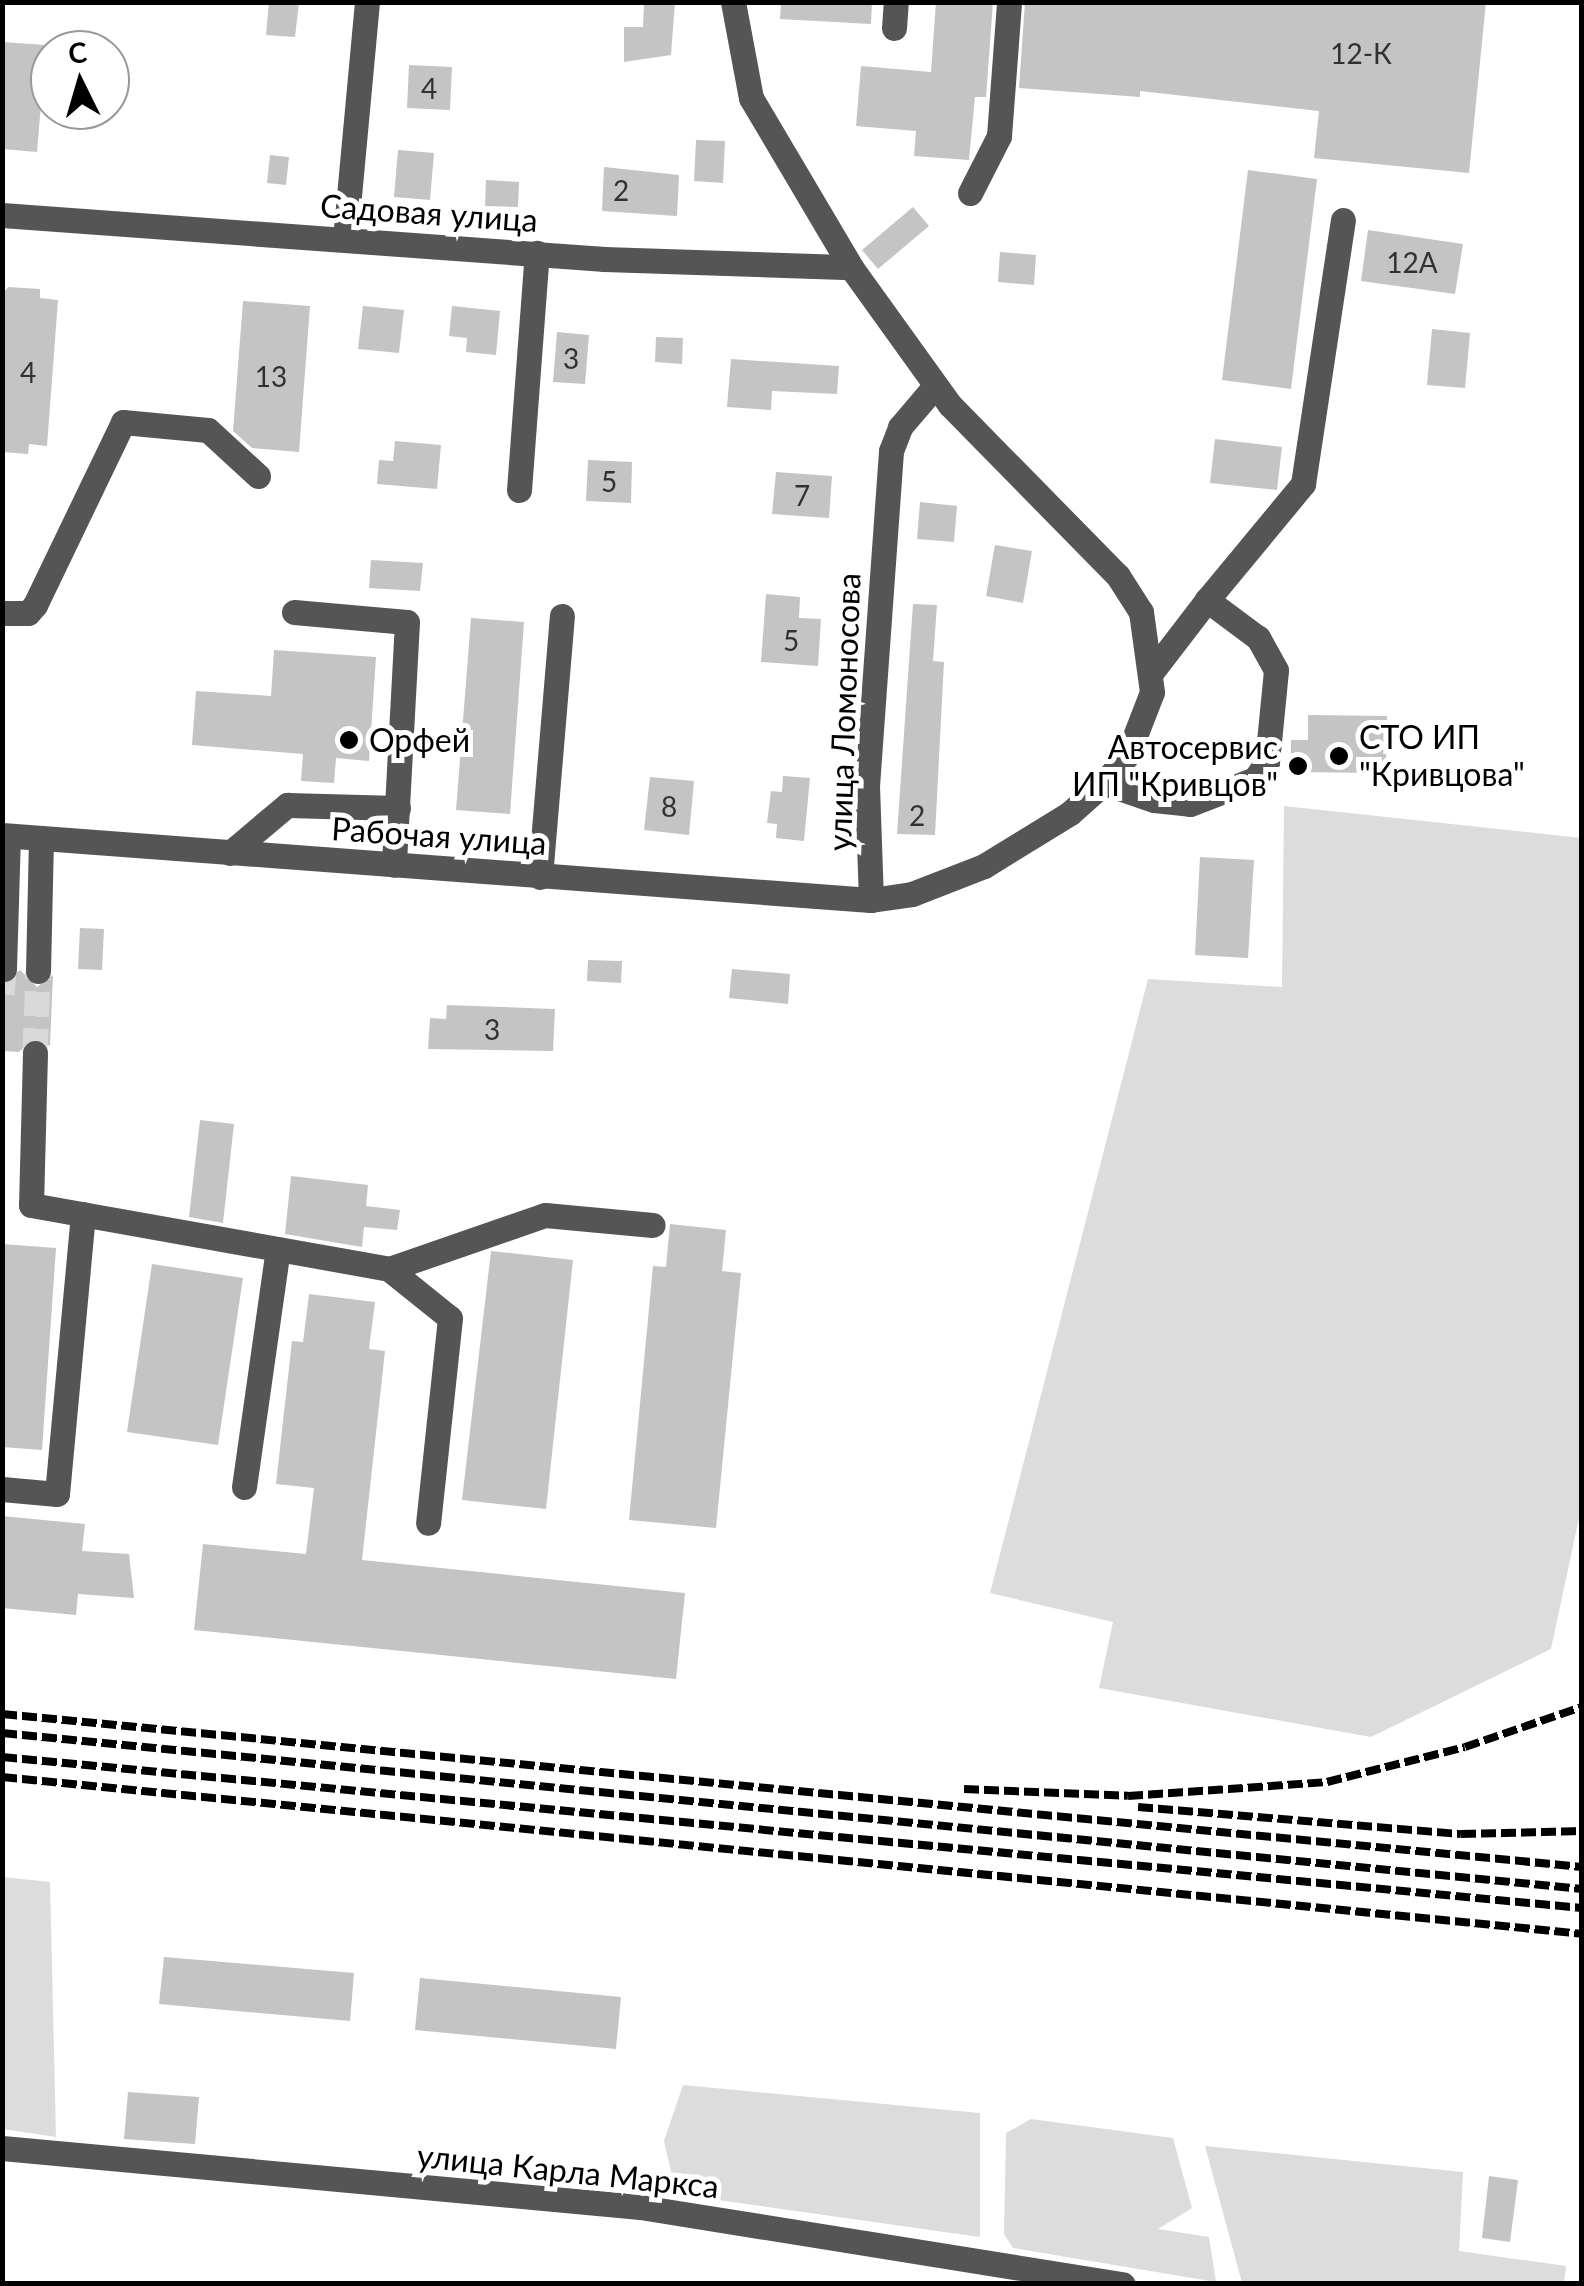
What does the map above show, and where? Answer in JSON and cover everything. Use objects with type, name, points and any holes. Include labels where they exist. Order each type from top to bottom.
[{"type":"street","points":[[344,238],[367,2]]},
{"type":"street","points":[[733,2],[752,98],[851,267],[936,386],[1118,576],[1141,612],[1151,673],[1141,724],[1104,783],[1070,813],[984,866],[912,894],[871,900]]},
{"type":"street","points":[[970,194],[999,136],[1009,2]]},
{"type":"street","name":"Садовая улица","points":[[2,215],[776,269],[851,267]]},
{"type":"street","points":[[1151,673],[1304,484],[1343,220]]},
{"type":"street","points":[[519,490],[536,253]]},
{"type":"street","name":"улица Ломоносова","points":[[871,900],[868,786],[890,450],[900,427],[936,386]]},
{"type":"street","points":[[2,613],[28,613],[35,605],[123,422],[208,430],[258,476]]},
{"type":"street","points":[[1104,783],[1154,800],[1190,804],[1255,780],[1267,762],[1274,724],[1271,654],[1207,600]]},
{"type":"street","points":[[294,612],[407,622],[394,865]]},
{"type":"street","points":[[540,876],[562,616]]},
{"type":"street","points":[[230,853],[287,804],[398,808]]},
{"type":"street","points":[[4,969],[5,836]]},
{"type":"street","name":"Рабочая улица","points":[[5,836],[871,900]]},
{"type":"street","points":[[38,971],[41,838]]},
{"type":"street","points":[[35,1052],[30,1205],[389,1269],[450,1318],[428,1523]]},
{"type":"street","points":[[2,1488],[57,1494],[83,1214]]},
{"type":"street","points":[[389,1269],[545,1215],[653,1225]]},
{"type":"street","points":[[244,1487],[278,1249]]},
{"type":"street","name":"улица Карла Маркса","points":[[2,2148],[640,2208],[1123,2284]]},
{"type":"shaded area","points":[[1284,806],[1581,838],[1582,1504],[1551,1649],[1371,1737],[1099,1688],[1113,1622],[990,1593],[1148,979],[1282,987]]},
{"type":"shaded area","points":[[3,1877],[50,1882],[56,2137],[3,2129]]},
{"type":"shaded area","points":[[683,2085],[980,2113],[980,2237],[676,2194],[664,2141]]},
{"type":"shaded area","points":[[1031,2119],[1173,2138],[1192,2208],[1158,2229],[1209,2237],[1216,2282],[1013,2248],[1004,2234],[1006,2133]]},
{"type":"shaded area","points":[[1205,2146],[1463,2172],[1459,2251],[1566,2266],[1564,2283],[1242,2283]]},
{"type":"building","points":[[269,2],[299,2],[295,37],[266,35]]},
{"type":"building","points":[[644,2],[675,2],[671,55],[624,62],[624,27],[643,27]]},
{"type":"building","points":[[781,2],[872,2],[871,24],[780,19]]},
{"type":"building","points":[[936,2],[993,2],[986,97],[975,97],[969,160],[914,156],[916,131],[856,126],[861,66],[931,72]]},
{"type":"building","points":[[1025,2],[1486,2],[1469,173],[1314,158],[1319,111],[1140,91],[1140,97],[1019,88]]},
{"type":"building","points":[[2,42],[30,44],[30,130],[39,130],[37,152],[2,149]]},
{"type":"building","points":[[409,65],[452,67],[450,110],[407,108]]},
{"type":"building","points":[[696,140],[725,141],[723,183],[694,181]]},
{"type":"building","points":[[398,150],[434,153],[430,200],[394,197]]},
{"type":"building","points":[[270,155],[289,157],[286,185],[267,183]]},
{"type":"building","points":[[604,167],[679,175],[677,216],[602,211]]},
{"type":"building","points":[[1248,170],[1317,179],[1291,389],[1222,380]]},
{"type":"building","points":[[486,180],[519,182],[518,207],[485,206]]},
{"type":"building","points":[[913,207],[929,226],[878,269],[862,250]]},
{"type":"building","points":[[1368,230],[1463,244],[1455,294],[1361,281]]},
{"type":"building","points":[[1000,252],[1036,255],[1034,285],[998,282]]},
{"type":"building","points":[[8,287],[40,289],[40,298],[58,300],[47,446],[29,444],[28,454],[2,452],[2,295]]},
{"type":"building","points":[[243,301],[310,306],[299,452],[252,448],[233,431]]},
{"type":"building","points":[[363,306],[404,310],[399,353],[358,349]]},
{"type":"building","points":[[452,306],[500,311],[496,355],[466,352],[467,338],[449,336]]},
{"type":"building","points":[[1432,329],[1470,333],[1465,388],[1427,385]]},
{"type":"building","points":[[557,332],[589,335],[585,384],[553,382]]},
{"type":"building","points":[[656,337],[683,338],[682,364],[655,362]]},
{"type":"building","points":[[731,359],[839,366],[837,394],[772,391],[771,410],[727,407]]},
{"type":"building","points":[[1215,439],[1282,447],[1277,490],[1210,483]]},
{"type":"building","points":[[395,441],[441,445],[437,489],[377,484],[379,460],[393,461]]},
{"type":"building","points":[[588,460],[632,462],[631,503],[586,501]]},
{"type":"building","points":[[776,472],[832,476],[829,518],[772,514]]},
{"type":"building","points":[[920,502],[957,506],[954,542],[917,539]]},
{"type":"building","points":[[995,545],[1032,551],[1023,603],[986,596]]},
{"type":"building","points":[[371,560],[423,563],[420,591],[369,588]]},
{"type":"building","points":[[766,594],[800,597],[799,618],[821,619],[818,666],[761,662]]},
{"type":"building","points":[[913,604],[937,605],[933,661],[944,662],[935,835],[897,834]]},
{"type":"building","points":[[471,618],[524,622],[510,814],[456,810]]},
{"type":"building","points":[[274,650],[376,657],[369,761],[336,758],[334,783],[301,781],[303,754],[192,745],[196,691],[271,696]]},
{"type":"building","name":"СТО ИП \"Кривцова\"","points":[[1308,715],[1387,716],[1386,773],[1291,772],[1291,740],[1308,740]]},
{"type":"building","points":[[783,776],[810,778],[804,841],[776,838],[777,824],[767,823],[771,791],[782,792]]},
{"type":"building","points":[[650,777],[694,781],[689,835],[644,830]]},
{"type":"building","points":[[1200,857],[1254,860],[1248,958],[1195,955]]},
{"type":"building","points":[[80,928],[104,929],[102,970],[78,969]]},
{"type":"building","points":[[588,960],[622,961],[621,983],[587,981]]},
{"type":"building","points":[[732,969],[790,974],[788,1004],[729,998]]},
{"type":"building","points":[[20,970],[37,987],[53,975],[50,1046],[34,1037],[19,1052],[2,1051],[2,985]]},
{"type":"building","points":[[447,1005],[555,1009],[553,1051],[428,1049],[430,1018],[446,1019]]},
{"type":"building","points":[[200,1120],[234,1124],[223,1223],[189,1217]]},
{"type":"building","points":[[291,1176],[368,1185],[366,1206],[400,1210],[397,1230],[364,1227],[362,1247],[285,1234]]},
{"type":"building","points":[[670,1224],[726,1230],[722,1271],[741,1273],[716,1528],[629,1520],[653,1266],[666,1267]]},
{"type":"building","points":[[2,1244],[56,1248],[42,1450],[2,1447]]},
{"type":"building","points":[[491,1251],[573,1260],[546,1509],[462,1500]]},
{"type":"building","points":[[152,1264],[243,1278],[218,1445],[127,1432]]},
{"type":"building","points":[[309,1294],[375,1302],[369,1349],[385,1351],[362,1560],[685,1593],[676,1679],[194,1630],[203,1544],[306,1554],[314,1488],[276,1484],[292,1341],[303,1342]]},
{"type":"building","points":[[2,1516],[85,1524],[82,1551],[129,1554],[134,1598],[78,1594],[76,1615],[2,1608]]},
{"type":"building","points":[[164,1957],[354,1973],[350,2021],[159,2004]]},
{"type":"building","points":[[420,1978],[621,1997],[616,2049],[415,2030]]},
{"type":"building","points":[[128,2092],[199,2097],[195,2144],[124,2139]]},
{"type":"building","points":[[1489,2176],[1518,2180],[1510,2242],[1482,2238]]},
{"type":"tunnel","points":[[2,994],[4,969]]},
{"type":"tunnel","points":[[35,1053],[38,971]]},
{"type":"railway","points":[[964,1789],[1128,1796],[1327,1782],[1465,1747],[1582,1707]]},
{"type":"railway","points":[[2,1714],[1582,1867]]},
{"type":"railway","points":[[2,1733],[1582,1889]]},
{"type":"railway","points":[[2,1757],[1582,1908]]},
{"type":"railway","points":[[2,1777],[1582,1934]]},
{"type":"railway","points":[[1138,1807],[1461,1834],[1582,1831]]},
{"type":"place","name":"Орфей","points":[[349,740]]},
{"type":"place","name":"СТО ИП \"Кривцова\"","points":[[1339,756]]},
{"type":"place","name":"Автосервис ИП \"Кривцов\"","points":[[1298,766]]}]
